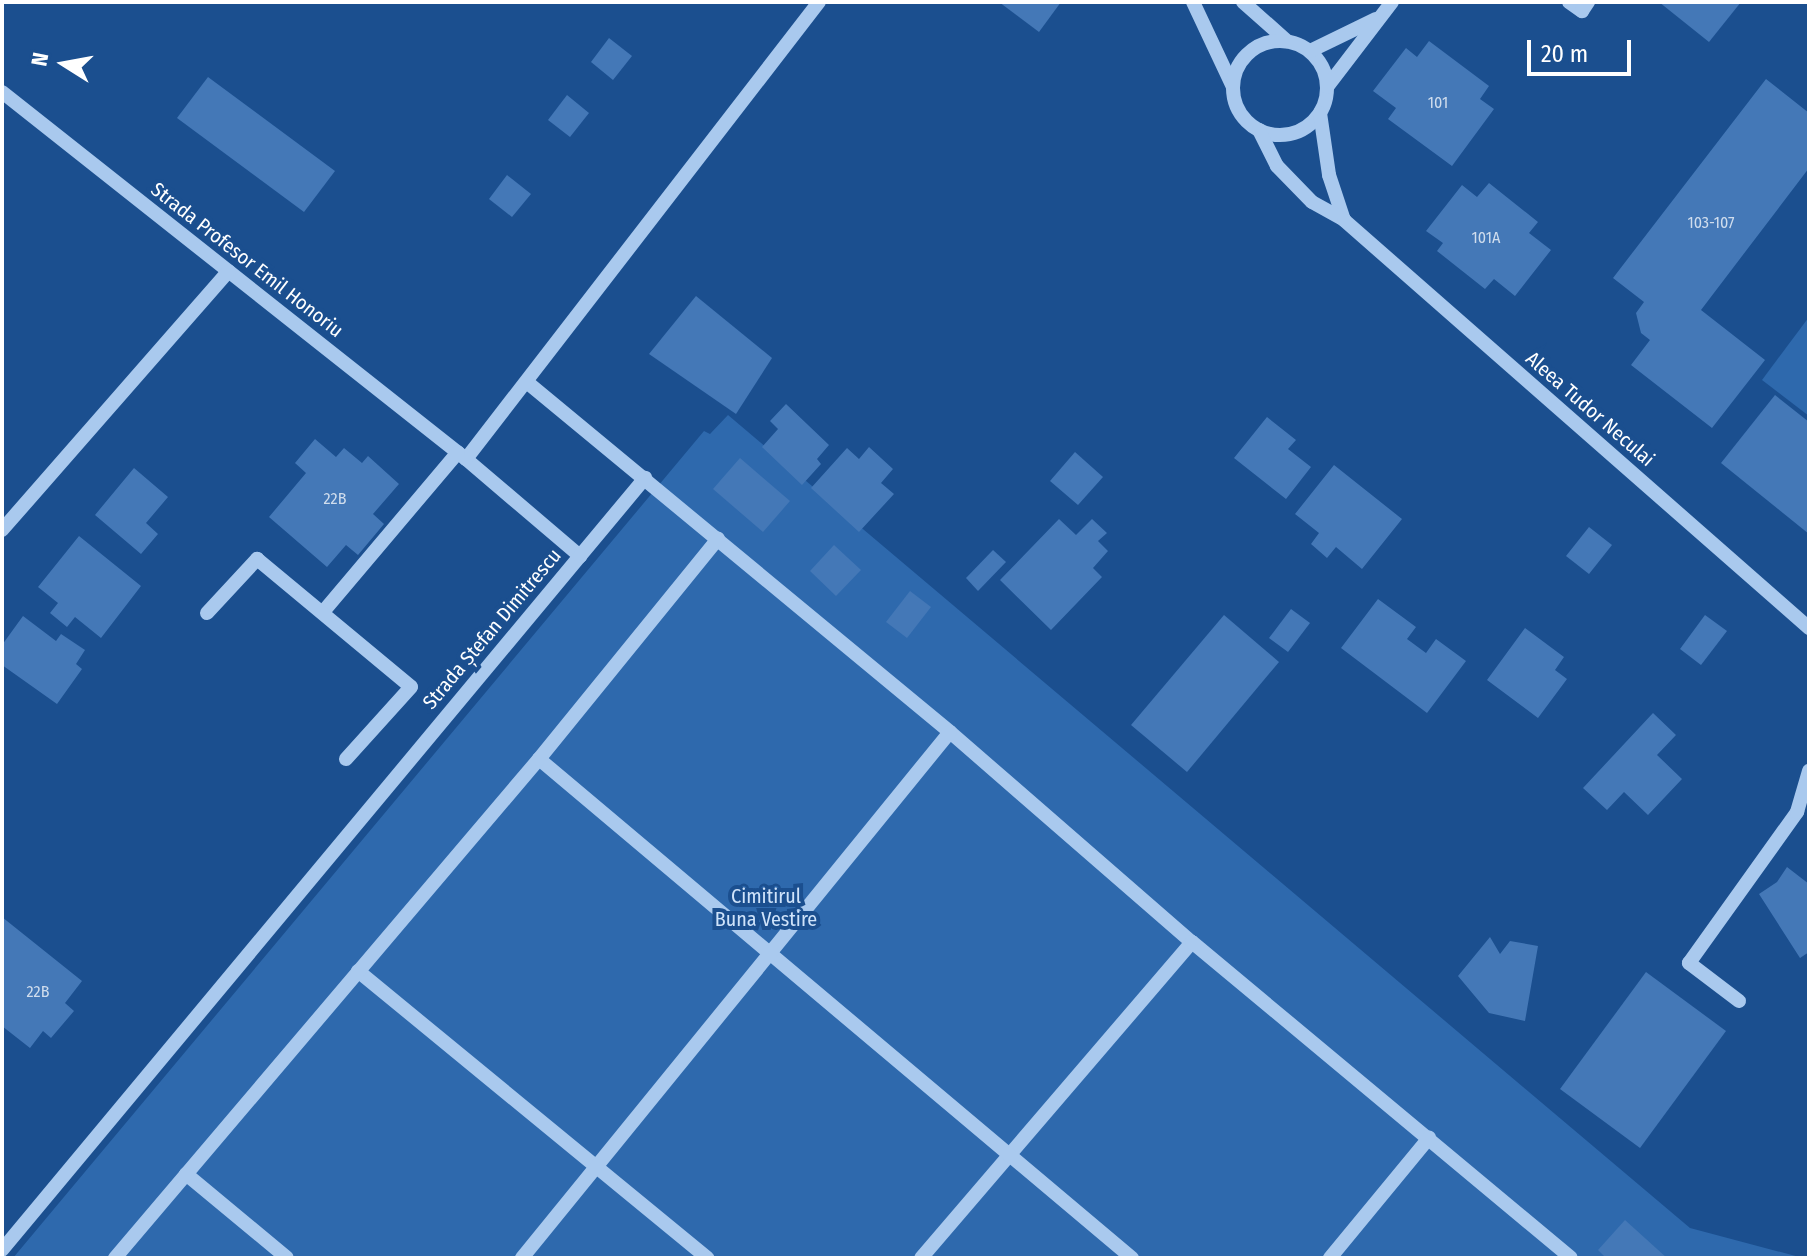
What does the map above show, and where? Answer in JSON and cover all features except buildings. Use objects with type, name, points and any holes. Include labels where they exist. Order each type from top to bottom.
[{"type":"street","points":[[323,612],[528,383],[819,2]]},
{"type":"street","name":"Aleea Tudor Neculai","points":[[1193,2],[1233,87],[1240,112],[1259,130],[1277,166],[1312,202],[1344,220],[1809,628]]},
{"type":"street","points":[[1243,2],[1287,41],[1310,51],[1327,87]]},
{"type":"street","points":[[1344,220],[1329,175],[1320,113],[1327,87],[1392,2]]},
{"type":"street","points":[[1569,2],[1582,11],[1588,2]]},
{"type":"street","points":[[1310,51],[1380,17]]},
{"type":"street","points":[[1233,87],[1249,52],[1287,41]]},
{"type":"street","name":"Strada Profesor Emil Honoriu","points":[[2,92],[462,455]]},
{"type":"street","points":[[1259,130],[1285,135],[1299,131],[1320,113]]},
{"type":"street","points":[[2,530],[229,271]]},
{"type":"street","points":[[528,383],[950,732],[1192,942],[1571,1258]]},
{"type":"street","name":"Strada Ștefan Dimitrescu","points":[[2,1250],[580,556],[462,455]]},
{"type":"street","points":[[580,556],[645,478]]},
{"type":"street","points":[[115,1258],[539,759],[718,539]]},
{"type":"street","points":[[207,613],[257,559],[411,687],[346,759]]},
{"type":"street","points":[[522,1258],[950,732]]},
{"type":"street","points":[[539,759],[770,957],[1132,1258]]},
{"type":"street","points":[[1739,1001],[1689,963],[1803,817],[1809,771]]},
{"type":"street","points":[[921,1258],[1192,942]]},
{"type":"street","points":[[358,971],[594,1170],[707,1258]]},
{"type":"street","points":[[1330,1258],[1429,1138]]},
{"type":"street","points":[[186,1174],[287,1258]]},
{"type":"green space","points":[[1809,317],[1809,416],[1762,380]]},
{"type":"green space","name":"Cimitirul Buna Vestire","points":[[728,415],[1690,1228],[1803,1258],[13,1258],[704,431],[710,434]]}]
